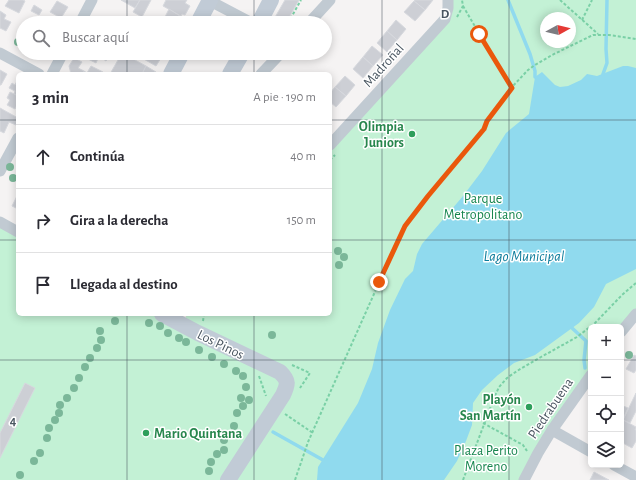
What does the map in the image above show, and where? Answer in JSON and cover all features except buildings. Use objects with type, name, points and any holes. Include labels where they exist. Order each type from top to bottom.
[{"type":"street","points":[[84,16],[92,0]]},
{"type":"street","points":[[201,16],[209,0],[239,16]]},
{"type":"street","points":[[263,16],[271,0]]},
{"type":"street","points":[[315,16],[330,0]]},
{"type":"street","name":"Madroñal","points":[[332,143],[445,19],[448,8],[448,0]]},
{"type":"street","points":[[0,53],[34,72]]},
{"type":"street","points":[[53,72],[59,60]]},
{"type":"street","points":[[172,72],[178,60]]},
{"type":"street","points":[[231,72],[238,60]]},
{"type":"street","points":[[263,72],[274,60]]},
{"type":"street","points":[[0,171],[16,142]]},
{"type":"street","points":[[0,222],[16,231]]},
{"type":"street","points":[[624,328],[636,314]]},
{"type":"street","name":"Los Pinos","points":[[170,316],[185,320],[284,368]]},
{"type":"street","points":[[228,480],[283,395],[287,385],[287,381],[284,376],[284,368]]},
{"type":"street","name":"Piedrabuena","points":[[524,480],[552,430],[588,379]]},
{"type":"street","points":[[552,430],[588,450]]},
{"type":"street","points":[[620,468],[636,477]]},
{"type":"path","points":[[292,16],[301,0]]},
{"type":"path","points":[[560,0],[598,34]]},
{"type":"path","points":[[582,20],[592,0]]},
{"type":"path","points":[[463,6],[512,88]]},
{"type":"path","points":[[295,480],[308,442],[405,226],[428,196],[484,129],[487,121],[528,70],[561,50],[593,35],[609,35],[636,39]]},
{"type":"path","points":[[463,480],[483,423],[496,391],[502,383],[507,378],[541,357],[577,337],[636,283]]},
{"type":"path","points":[[203,323],[204,316]]},
{"type":"path","points":[[284,368],[310,373],[299,390]]},
{"type":"path","points":[[259,375],[267,399]]},
{"type":"path","points":[[288,408],[284,414],[313,433]]},
{"type":"path","points":[[483,423],[523,445],[533,462]]},
{"type":"green space","name":"Parque Metropolitano","points":[[448,0],[636,0],[636,314],[624,324],[588,324],[588,380],[524,480],[0,480],[0,222],[16,231],[16,316],[166,316],[183,325],[186,316],[332,316],[332,143],[445,19]]},
{"type":"water","name":"Lago Municipal","points":[[623,66],[636,68],[636,269],[606,284],[594,307],[579,323],[535,355],[514,363],[482,390],[473,403],[472,425],[466,441],[457,461],[444,480],[317,480],[318,467],[358,403],[372,369],[378,343],[390,310],[405,279],[413,271],[417,254],[422,244],[482,171],[506,133],[529,114],[535,77],[542,72],[555,85],[560,87],[568,86],[581,80],[587,74],[597,76]]},
{"type":"waterway","points":[[508,0],[530,54],[535,71],[535,77]]},
{"type":"waterway","points":[[603,74],[607,63],[607,0]]},
{"type":"waterway","points":[[572,328],[586,341],[584,360],[585,368]]},
{"type":"waterway","points":[[273,432],[323,460]]},
{"type":"place","name":"Olimpia Juniors","points":[[412,134]]},
{"type":"place","name":"Playón San Martín","points":[[529,407]]},
{"type":"place","name":"Mario Quintana","points":[[146,433]]},
{"type":"route","points":[[379,282],[405,226],[484,129],[487,121],[512,88],[479,34]]},
{"type":"park label","name":"Plaza Perito Moreno","points":[[486,458]]}]
